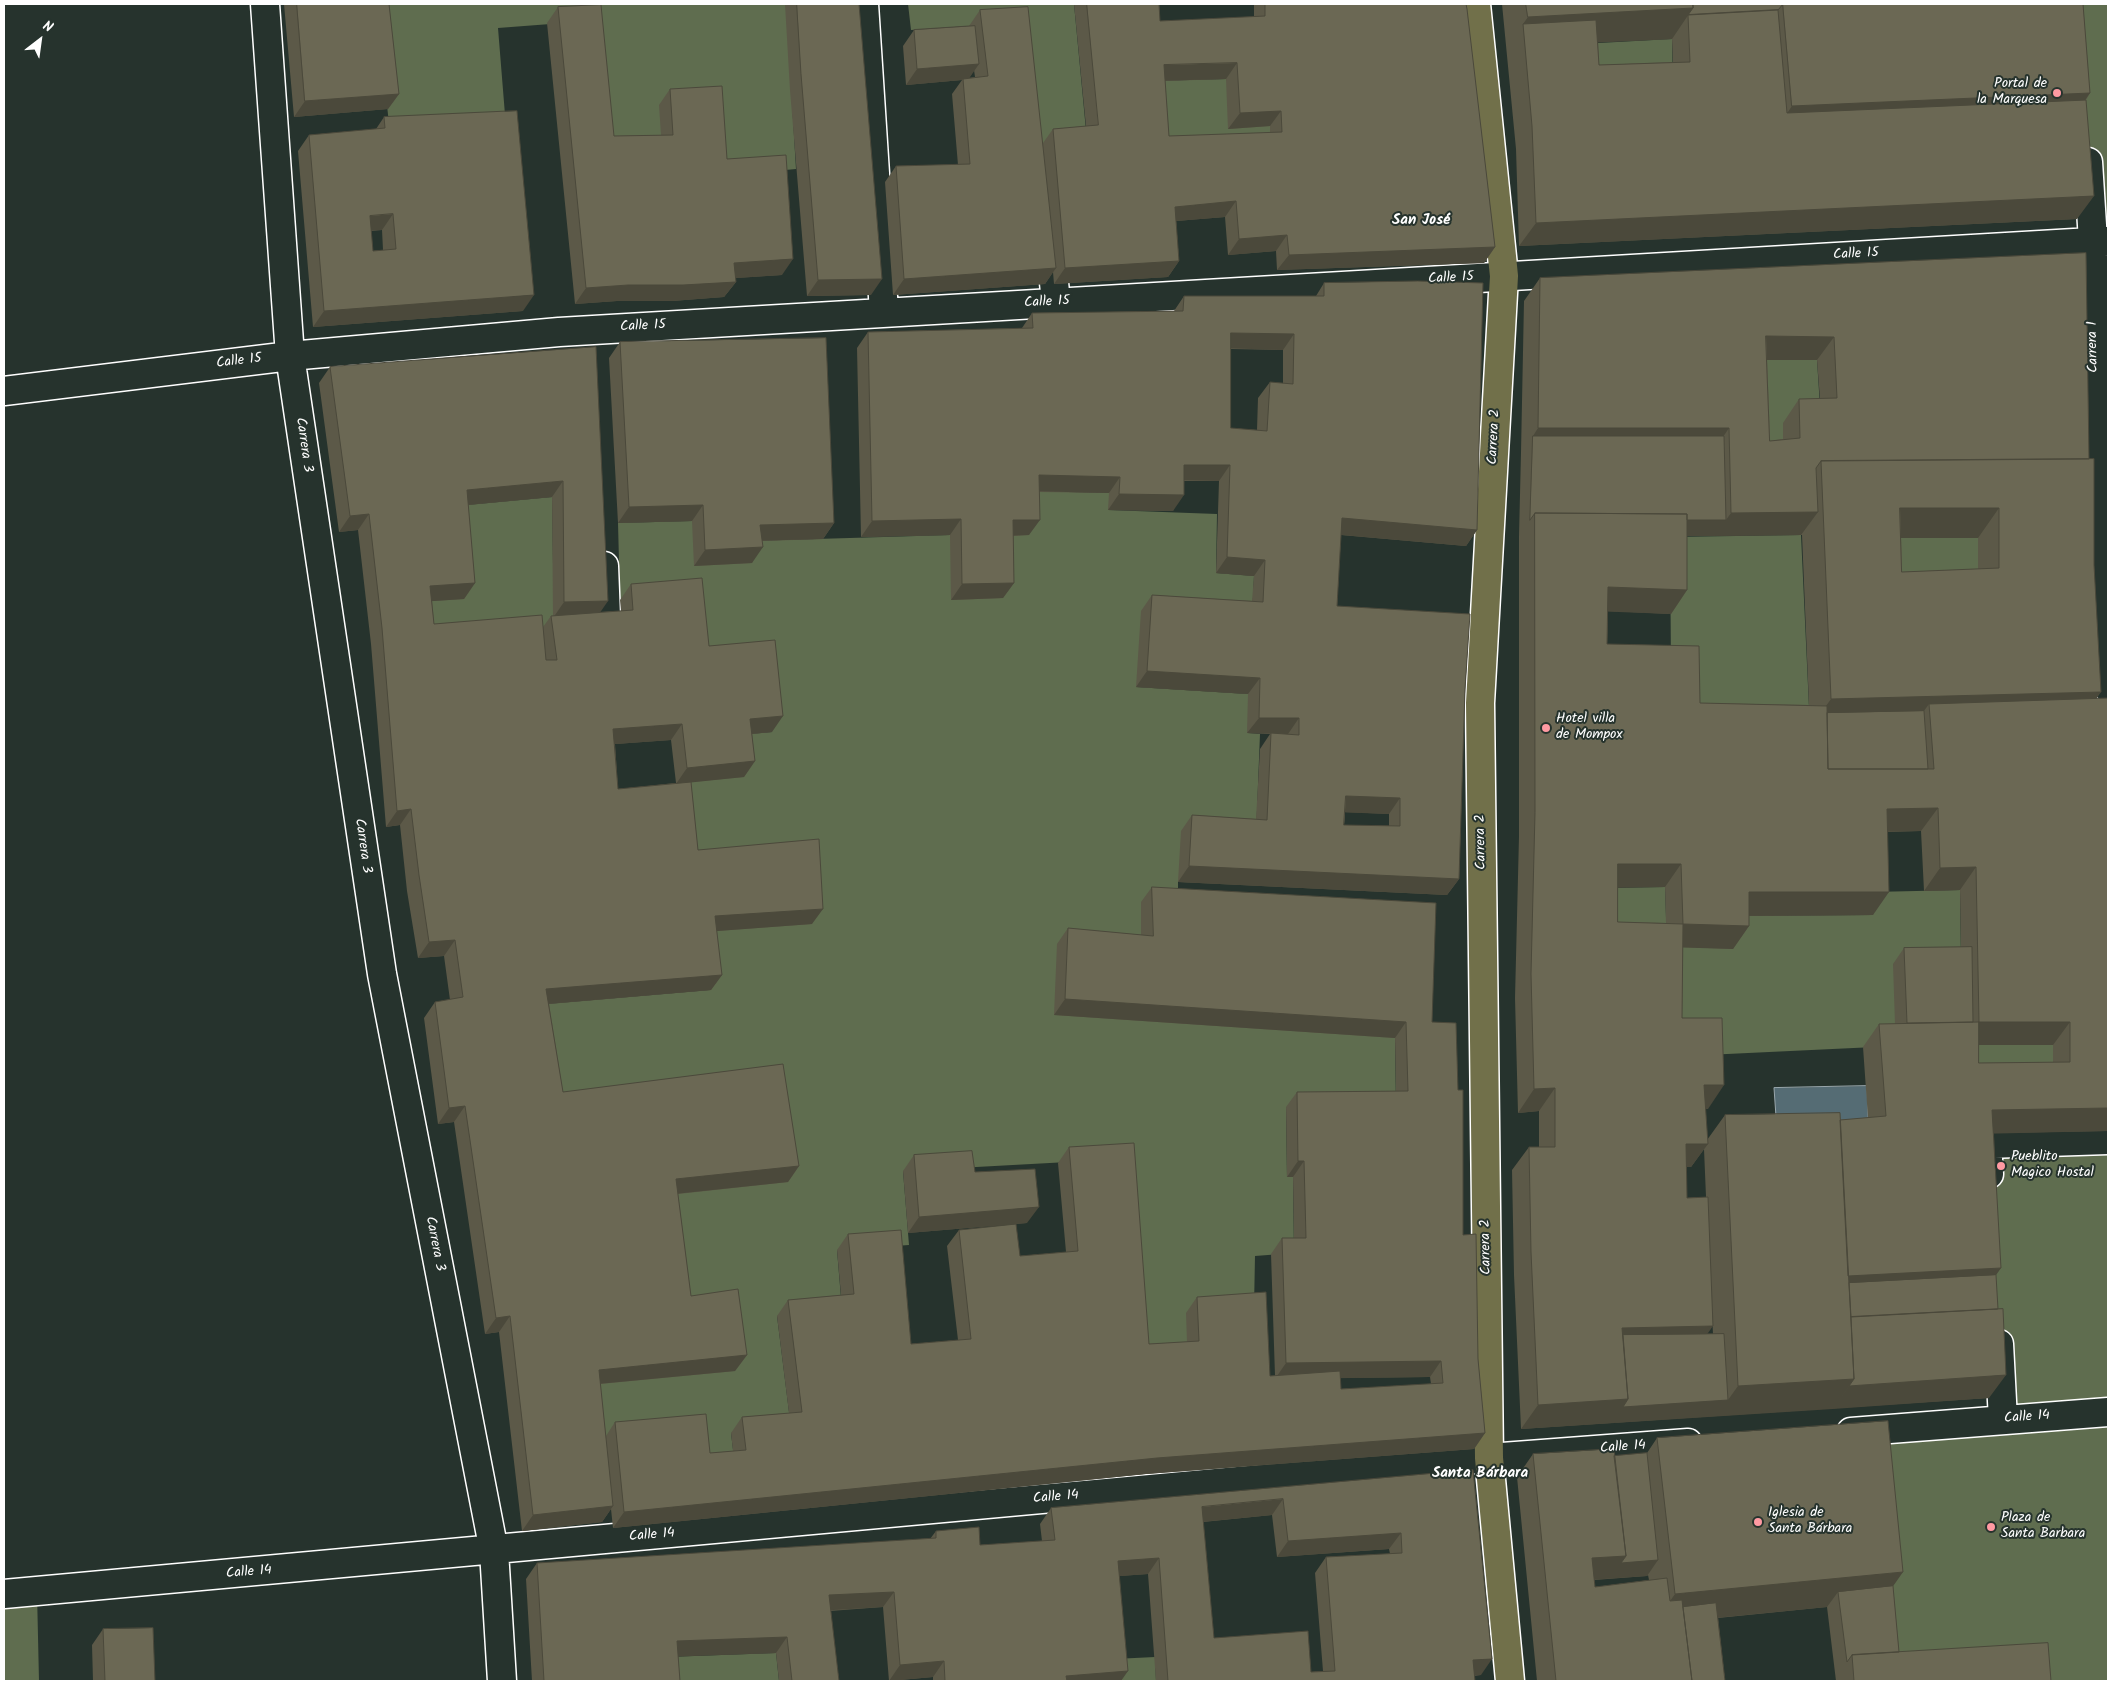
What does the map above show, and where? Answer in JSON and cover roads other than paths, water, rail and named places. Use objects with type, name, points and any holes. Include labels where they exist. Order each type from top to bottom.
[{"type":"main road","name":"Carrera 2","points":[[1476,4],[1504,276],[1480,703],[1489,1458],[1510,1681]]},
{"type":"street","name":"Carrera 3","points":[[265,4],[290,356],[382,974],[494,1550],[502,1681]]},
{"type":"street","points":[[864,4],[884,312]]},
{"type":"street","name":"Carrera 1","points":[[2087,141],[2100,241],[2102,542],[2098,657],[2104,683],[2108,688]]},
{"type":"street","points":[[1046,206],[1056,302]]},
{"type":"street","name":"Calle 15","points":[[4,391],[290,356],[594,340],[884,312],[2100,241]]},
{"type":"street","points":[[603,538],[606,617]]},
{"type":"street","points":[[1990,1203],[1987,1144],[2108,1140]]},
{"type":"street","points":[[1997,1321],[2003,1420]]},
{"type":"street","name":"Calle 14","points":[[1826,1434],[2108,1412]]},
{"type":"street","name":"Calle 14","points":[[4,1594],[1489,1458],[1716,1441]]},
{"type":"water","points":[[1867,1086],[1869,1140],[1778,1145],[1774,1088]]},
{"type":"place","name":"Portal de la Marquesa","points":[[2057,93]]},
{"type":"place","name":"Hotel villa de Mompox","points":[[1546,728]]},
{"type":"place","name":"Pueblito Magico Hostal","points":[[2001,1166]]},
{"type":"place","name":"Iglesia de Santa Bárbara","points":[[1758,1522]]},
{"type":"place","name":"Plaza de Santa Barbara","points":[[1991,1527]]},
{"type":"district","name":"San José","points":[[1421,221]]},
{"type":"district","name":"Santa Bárbara","points":[[1480,1474]]}]
